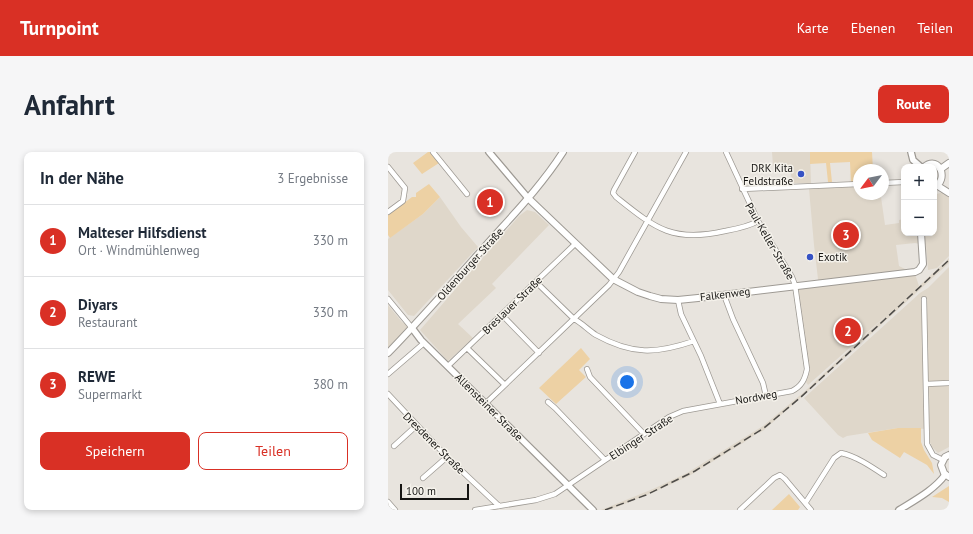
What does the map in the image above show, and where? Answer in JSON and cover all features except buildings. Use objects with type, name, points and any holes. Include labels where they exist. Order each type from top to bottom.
[{"type":"main road","name":"Oldenburger Straße","points":[[388,353],[528,198],[551,170],[563,152]]},
{"type":"main road","points":[[942,168],[949,163]]},
{"type":"main road","points":[[937,165],[942,168],[944,175],[944,179],[937,185]]},
{"type":"main road","points":[[937,187],[949,193]]},
{"type":"main road","name":"Falkenweg","points":[[528,198],[613,280],[650,296],[678,300],[915,272],[919,270],[923,264],[921,236]]},
{"type":"main road","points":[[947,476],[941,468],[943,460],[949,455]]},
{"type":"street","points":[[433,152],[467,194]]},
{"type":"street","points":[[489,152],[528,198]]},
{"type":"street","points":[[635,152],[613,193],[647,222],[667,232],[685,235],[718,232],[753,224],[758,221]]},
{"type":"street","points":[[486,404],[613,280],[619,272],[686,152]]},
{"type":"street","name":"Paul-Keller-Straße","points":[[726,152],[742,190],[758,221],[792,277],[795,285]]},
{"type":"street","points":[[911,152],[914,160],[919,164]]},
{"type":"street","points":[[388,167],[405,188],[403,201],[388,212]]},
{"type":"street","points":[[889,183],[901,182]]},
{"type":"street","points":[[742,190],[853,184]]},
{"type":"street","name":"Breslauer Straße","points":[[448,366],[575,244]]},
{"type":"street","points":[[536,282],[574,319],[594,334],[613,344],[635,350],[650,351],[667,349],[694,341]]},
{"type":"street","name":"Nordweg","points":[[678,300],[681,314],[720,404],[792,391],[802,384],[806,377],[807,369],[795,285]]},
{"type":"street","points":[[724,295],[733,319],[763,383],[766,396]]},
{"type":"street","points":[[388,299],[412,328]]},
{"type":"street","points":[[924,299],[926,384],[925,429],[927,444],[933,454],[943,460]]},
{"type":"street","points":[[502,315],[539,353]]},
{"type":"street","name":"Allensteiner Straße","points":[[412,328],[424,343],[567,486],[593,510]]},
{"type":"street","points":[[388,374],[424,343]]},
{"type":"street","points":[[467,348],[505,385]]},
{"type":"street","points":[[587,369],[590,377],[644,434]]},
{"type":"street","points":[[926,384],[949,383]]},
{"type":"street","name":"Dresdener Straße","points":[[388,396],[447,457],[499,506]]},
{"type":"street","points":[[548,402],[556,408],[606,460]]},
{"type":"street","name":"Elbinger Straße","points":[[475,510],[548,497],[561,491],[669,417],[683,411],[720,404]]},
{"type":"street","points":[[394,446],[416,426]]},
{"type":"street","points":[[806,502],[834,458],[841,454],[846,454],[873,467],[884,475]]},
{"type":"street","points":[[423,478],[447,457]]},
{"type":"street","points":[[740,510],[774,478],[780,475],[786,479],[811,510]]},
{"type":"street","points":[[899,510],[947,476]]},
{"type":"street","points":[[388,502],[395,510]]},
{"type":"shaded area","points":[[430,152],[439,163],[422,174],[413,163]]},
{"type":"shaded area","name":"DRK Kita Feldstraße","points":[[772,152],[810,152],[811,183],[792,183],[790,165],[773,166]]},
{"type":"shaded area","points":[[810,152],[872,152],[873,164],[853,164],[853,184],[851,184],[850,162],[830,163],[832,182],[828,182],[826,163],[810,164]]},
{"type":"shaded area","points":[[429,184],[440,197],[423,214],[390,238],[388,235],[388,215],[412,197],[416,197],[416,193]]},
{"type":"shaded area","points":[[853,186],[853,200],[881,200],[885,225],[899,223],[899,220],[901,220],[901,236],[937,236],[937,194],[943,192],[949,197],[949,256],[937,268],[928,270],[926,245],[915,243],[896,245],[899,266],[915,274],[919,286],[949,258],[949,263],[764,430],[689,476],[622,505],[609,510],[601,510],[653,489],[687,473],[763,426],[804,392],[891,311],[808,385],[806,382],[809,369],[798,289],[816,287],[818,279],[809,189]]},
{"type":"shaded area","points":[[440,197],[461,227],[478,247],[414,316],[408,315],[388,290],[388,239],[423,214]]},
{"type":"shaded area","points":[[527,210],[535,212],[549,225],[492,284],[496,288],[458,324],[473,338],[448,361],[420,330],[519,216]]},
{"type":"shaded area","points":[[949,267],[949,447],[938,453],[932,447],[929,440],[929,429],[898,428],[847,436],[843,438],[838,435],[804,398],[920,293],[928,288]]},
{"type":"shaded area","points":[[388,305],[402,322],[412,328],[388,353]]},
{"type":"shaded area","points":[[581,348],[590,359],[579,370],[586,377],[556,404],[539,388]]},
{"type":"shaded area","points":[[898,428],[921,428],[921,442],[932,463],[934,474],[927,465],[904,452],[900,458],[872,440],[868,433]]},
{"type":"shaded area","points":[[949,486],[949,502],[942,498],[932,497]]},
{"type":"shaded area","points":[[789,494],[800,507],[798,510],[772,510]]},
{"type":"railway","points":[[605,510],[646,495],[695,471],[764,428],[801,397],[949,260]]},
{"type":"place","name":"DRK Kita Feldstraße","points":[[801,174]]},
{"type":"place","name":"Malteser Hilfsdienst","points":[[490,202]]},
{"type":"place","name":"REWE","points":[[846,235]]},
{"type":"place","name":"Exotik","points":[[810,257]]},
{"type":"place","name":"Diyars","points":[[848,331]]}]
